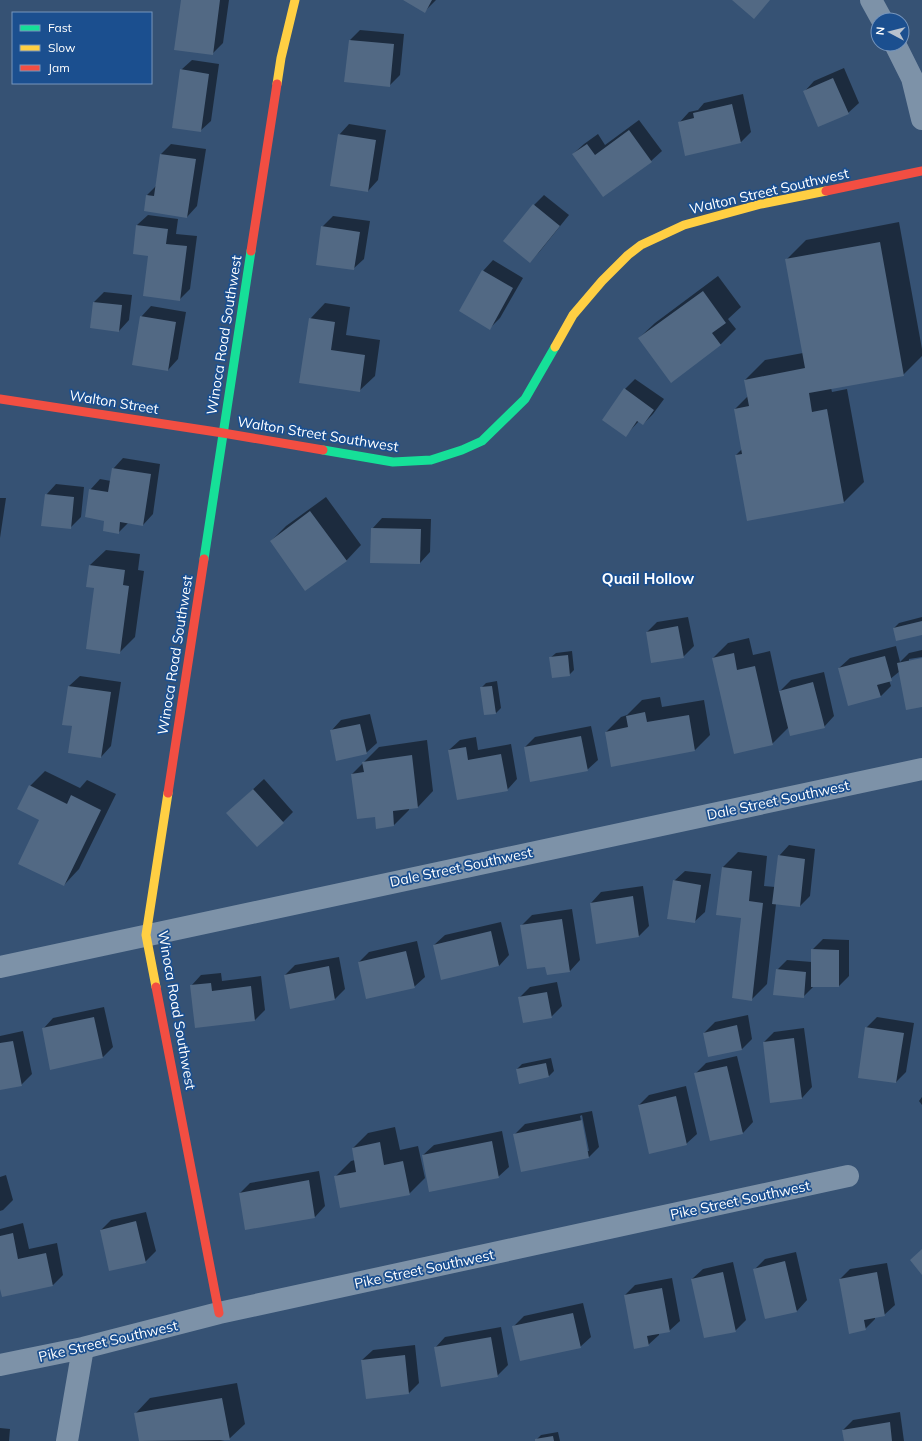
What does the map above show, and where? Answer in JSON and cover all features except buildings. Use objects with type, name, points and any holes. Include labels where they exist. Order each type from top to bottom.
[{"type":"street","name":"Winoca Road Southwest","points":[[219,1313],[146,935],[281,58],[295,0]]},
{"type":"street","points":[[871,0],[878,12]]},
{"type":"street","points":[[899,52],[912,78],[922,119]]},
{"type":"street","name":"Walton Street Southwest","points":[[223,433],[393,462],[430,460],[462,450],[482,441],[525,399],[573,315],[602,281],[628,255],[641,245],[684,225],[761,204],[922,171]]},
{"type":"street","name":"Walton Street","points":[[0,399],[223,433]]},
{"type":"street","name":"Dale Street Southwest","points":[[0,967],[922,769]]},
{"type":"street","name":"Pike Street Southwest","points":[[0,1365],[83,1348],[219,1313],[848,1176]]},
{"type":"street","points":[[67,1441],[83,1348]]},
{"type":"traffic: fast","points":[[204,559],[251,251]]},
{"type":"traffic: fast","points":[[323,450],[393,462],[431,460],[462,450],[482,441],[525,399],[555,347]]},
{"type":"traffic: slow","points":[[277,84],[281,58],[295,0]]},
{"type":"traffic: slow","points":[[555,347],[573,315],[602,281],[628,255],[641,245],[684,225],[761,204],[826,191]]},
{"type":"traffic: slow","points":[[156,987],[146,935],[168,793]]},
{"type":"traffic: jam","points":[[251,251],[277,84]]},
{"type":"traffic: jam","points":[[826,191],[922,171]]},
{"type":"traffic: jam","points":[[0,399],[323,450]]},
{"type":"traffic: jam","points":[[168,793],[204,559]]},
{"type":"traffic: jam","points":[[156,987],[219,1313]]},
{"type":"district","name":"Quail Hollow","points":[[648,579]]}]
